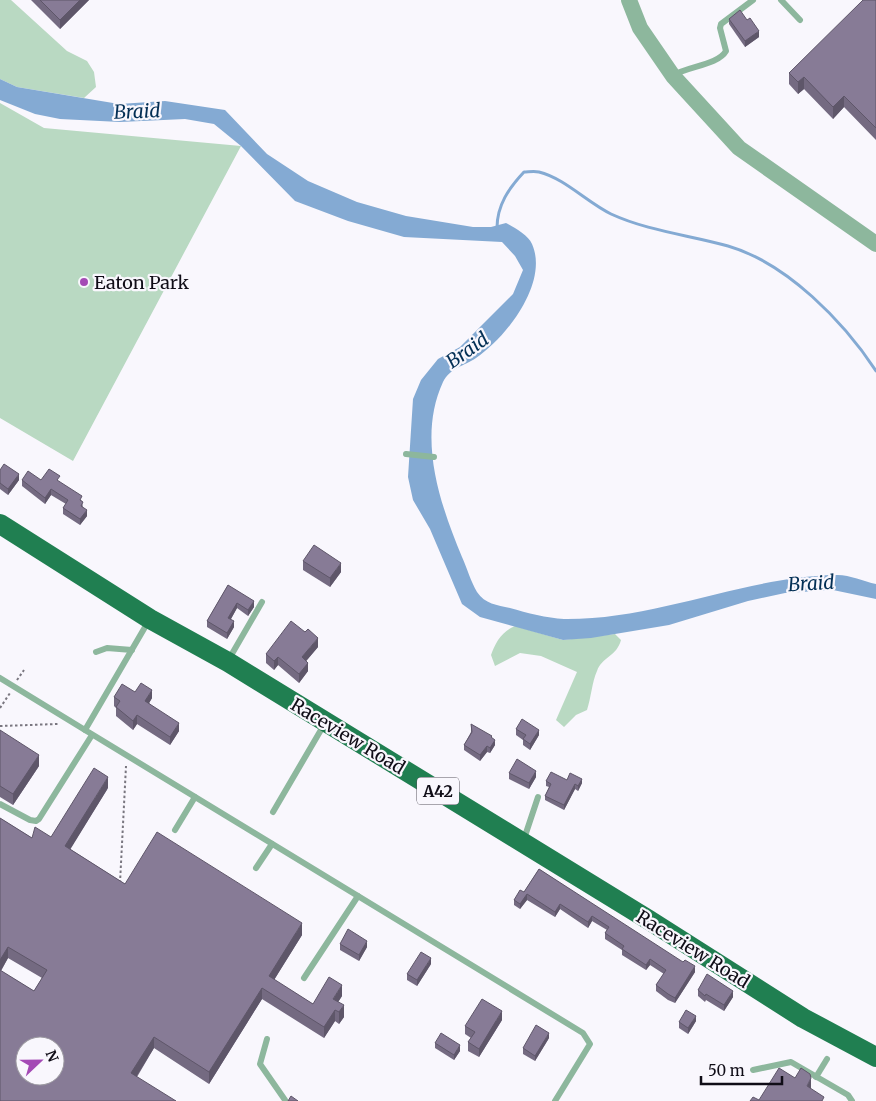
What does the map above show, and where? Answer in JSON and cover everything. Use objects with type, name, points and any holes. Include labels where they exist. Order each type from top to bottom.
[{"type":"main road","name":"Raceview Road","points":[[0,524],[150,619],[228,662],[522,842],[803,1018],[876,1057]]},
{"type":"street","points":[[628,0],[640,28],[673,76],[739,148],[876,244]]},
{"type":"lane","points":[[673,76],[690,67],[714,61],[724,54],[726,51],[720,28],[721,24],[753,0]]},
{"type":"lane","points":[[781,0],[800,20]]},
{"type":"lane","points":[[406,454],[434,457]]},
{"type":"lane","points":[[228,662],[262,602]]},
{"type":"lane","points":[[85,730],[150,619]]},
{"type":"lane","points":[[96,652],[107,648],[132,650]]},
{"type":"lane","points":[[0,678],[583,1033],[590,1044],[555,1101]]},
{"type":"lane","points":[[273,812],[326,722]]},
{"type":"lane","points":[[0,804],[30,820],[36,821],[39,819],[92,735]]},
{"type":"lane","points":[[175,830],[195,797]]},
{"type":"lane","points":[[522,842],[538,797]]},
{"type":"lane","points":[[256,868],[272,844]]},
{"type":"lane","points":[[304,978],[358,896]]},
{"type":"lane","points":[[267,1039],[260,1064],[285,1101]]},
{"type":"lane","points":[[816,1077],[827,1059]]},
{"type":"lane","points":[[754,1070],[791,1062],[848,1095],[852,1101]]},
{"type":"path","points":[[0,726],[60,724]]},
{"type":"path","points":[[117,890],[122,873],[126,763]]},
{"type":"green space","points":[[0,0],[11,0],[67,51],[87,61],[94,72],[96,87],[84,98],[17,87],[0,79]]},
{"type":"green space","name":"Eaton Park","points":[[0,103],[44,128],[241,146],[73,461],[0,418]]},
{"type":"green space","points":[[515,626],[563,640],[615,634],[621,640],[616,650],[599,666],[587,710],[576,715],[564,727],[556,720],[577,672],[541,656],[520,653],[495,666],[491,655],[495,646],[503,634]]},
{"type":"water","name":"Braid","points":[[0,79],[17,87],[119,104],[165,101],[225,110],[267,154],[308,181],[357,202],[406,216],[473,227],[491,227],[506,223],[528,238],[532,244],[536,259],[535,275],[522,307],[512,323],[488,349],[449,373],[443,382],[435,403],[432,426],[434,471],[446,515],[475,588],[480,596],[488,602],[551,618],[599,617],[633,613],[767,583],[835,575],[876,584],[876,599],[833,590],[785,593],[748,601],[669,625],[591,638],[563,640],[480,617],[462,604],[430,529],[413,500],[408,477],[413,399],[421,380],[438,359],[460,347],[513,294],[523,270],[515,256],[502,242],[404,237],[348,221],[295,201],[241,146],[214,124],[185,119],[120,122],[60,119],[35,114],[0,100]]},
{"type":"building","points":[[40,0],[80,0],[60,20]]},
{"type":"building","points":[[863,0],[876,0],[876,128],[844,96],[833,107],[804,77],[798,82],[789,73]]},
{"type":"building","points":[[740,10],[747,20],[750,18],[759,31],[745,41],[729,19]]},
{"type":"building","points":[[4,464],[19,474],[8,489],[0,483],[0,470]]},
{"type":"building","points":[[49,469],[60,476],[57,480],[82,496],[80,500],[83,502],[81,506],[87,510],[80,519],[63,508],[68,500],[51,489],[45,498],[22,480],[28,471],[41,480]]},
{"type":"building","points":[[314,545],[341,563],[330,578],[303,561]]},
{"type":"building","points":[[228,585],[254,601],[248,610],[237,603],[228,618],[234,621],[227,633],[207,621]]},
{"type":"building","points":[[291,621],[305,632],[308,629],[318,638],[302,657],[308,663],[299,674],[278,657],[274,661],[266,654]]},
{"type":"building","points":[[141,683],[152,690],[145,701],[179,723],[170,737],[137,715],[133,721],[116,707],[120,701],[114,697],[122,684],[135,692]]},
{"type":"building","points":[[522,719],[539,730],[530,744],[523,739],[526,735],[516,729]]},
{"type":"building","points":[[471,724],[492,736],[495,740],[490,748],[487,746],[480,755],[464,745],[472,732]]},
{"type":"building","points":[[0,730],[39,755],[13,794],[0,786]]},
{"type":"building","points":[[517,759],[536,771],[529,783],[509,773]]},
{"type":"building","points":[[94,768],[108,777],[65,846],[125,884],[157,832],[302,923],[269,976],[313,1004],[329,977],[342,985],[333,999],[344,1005],[339,1012],[335,1010],[324,1027],[262,988],[209,1072],[154,1037],[131,1073],[176,1101],[0,1101],[0,970],[34,991],[47,970],[8,947],[0,960],[0,818],[32,838],[35,827],[51,837]]},
{"type":"building","points":[[551,772],[567,780],[570,773],[582,779],[578,786],[575,784],[564,805],[545,796],[551,784],[546,781]]},
{"type":"building","points":[[539,869],[683,962],[685,960],[695,966],[675,998],[656,985],[666,970],[650,959],[646,965],[622,949],[624,946],[605,933],[609,927],[592,916],[588,922],[560,904],[555,912],[527,894],[520,904],[514,900],[520,890],[524,892]]},
{"type":"building","points":[[348,929],[367,941],[359,955],[340,944]]},
{"type":"building","points":[[421,952],[431,958],[417,980],[407,974]]},
{"type":"building","points":[[707,974],[733,991],[724,1005],[706,994],[705,996],[698,990]]},
{"type":"building","points":[[482,999],[502,1011],[479,1049],[468,1042],[475,1032],[465,1026]]},
{"type":"building","points":[[686,1010],[696,1016],[688,1028],[679,1022]]},
{"type":"building","points":[[536,1025],[549,1033],[535,1056],[523,1048]]},
{"type":"building","points":[[441,1033],[460,1045],[454,1055],[435,1043]]},
{"type":"building","points":[[779,1068],[795,1078],[801,1068],[810,1074],[811,1078],[807,1086],[824,1097],[822,1101],[750,1101],[753,1097],[759,1100]]},
{"type":"building","points":[[291,1096],[298,1101],[288,1101]]},
{"type":"waterway","points":[[497,228],[499,212],[505,197],[524,172],[537,172],[548,175],[567,185],[602,209],[625,220],[654,229],[728,246],[750,254],[772,266],[812,296],[831,314],[848,333],[876,371]]},
{"type":"place","name":"Eaton Park","points":[[84,282]]}]
